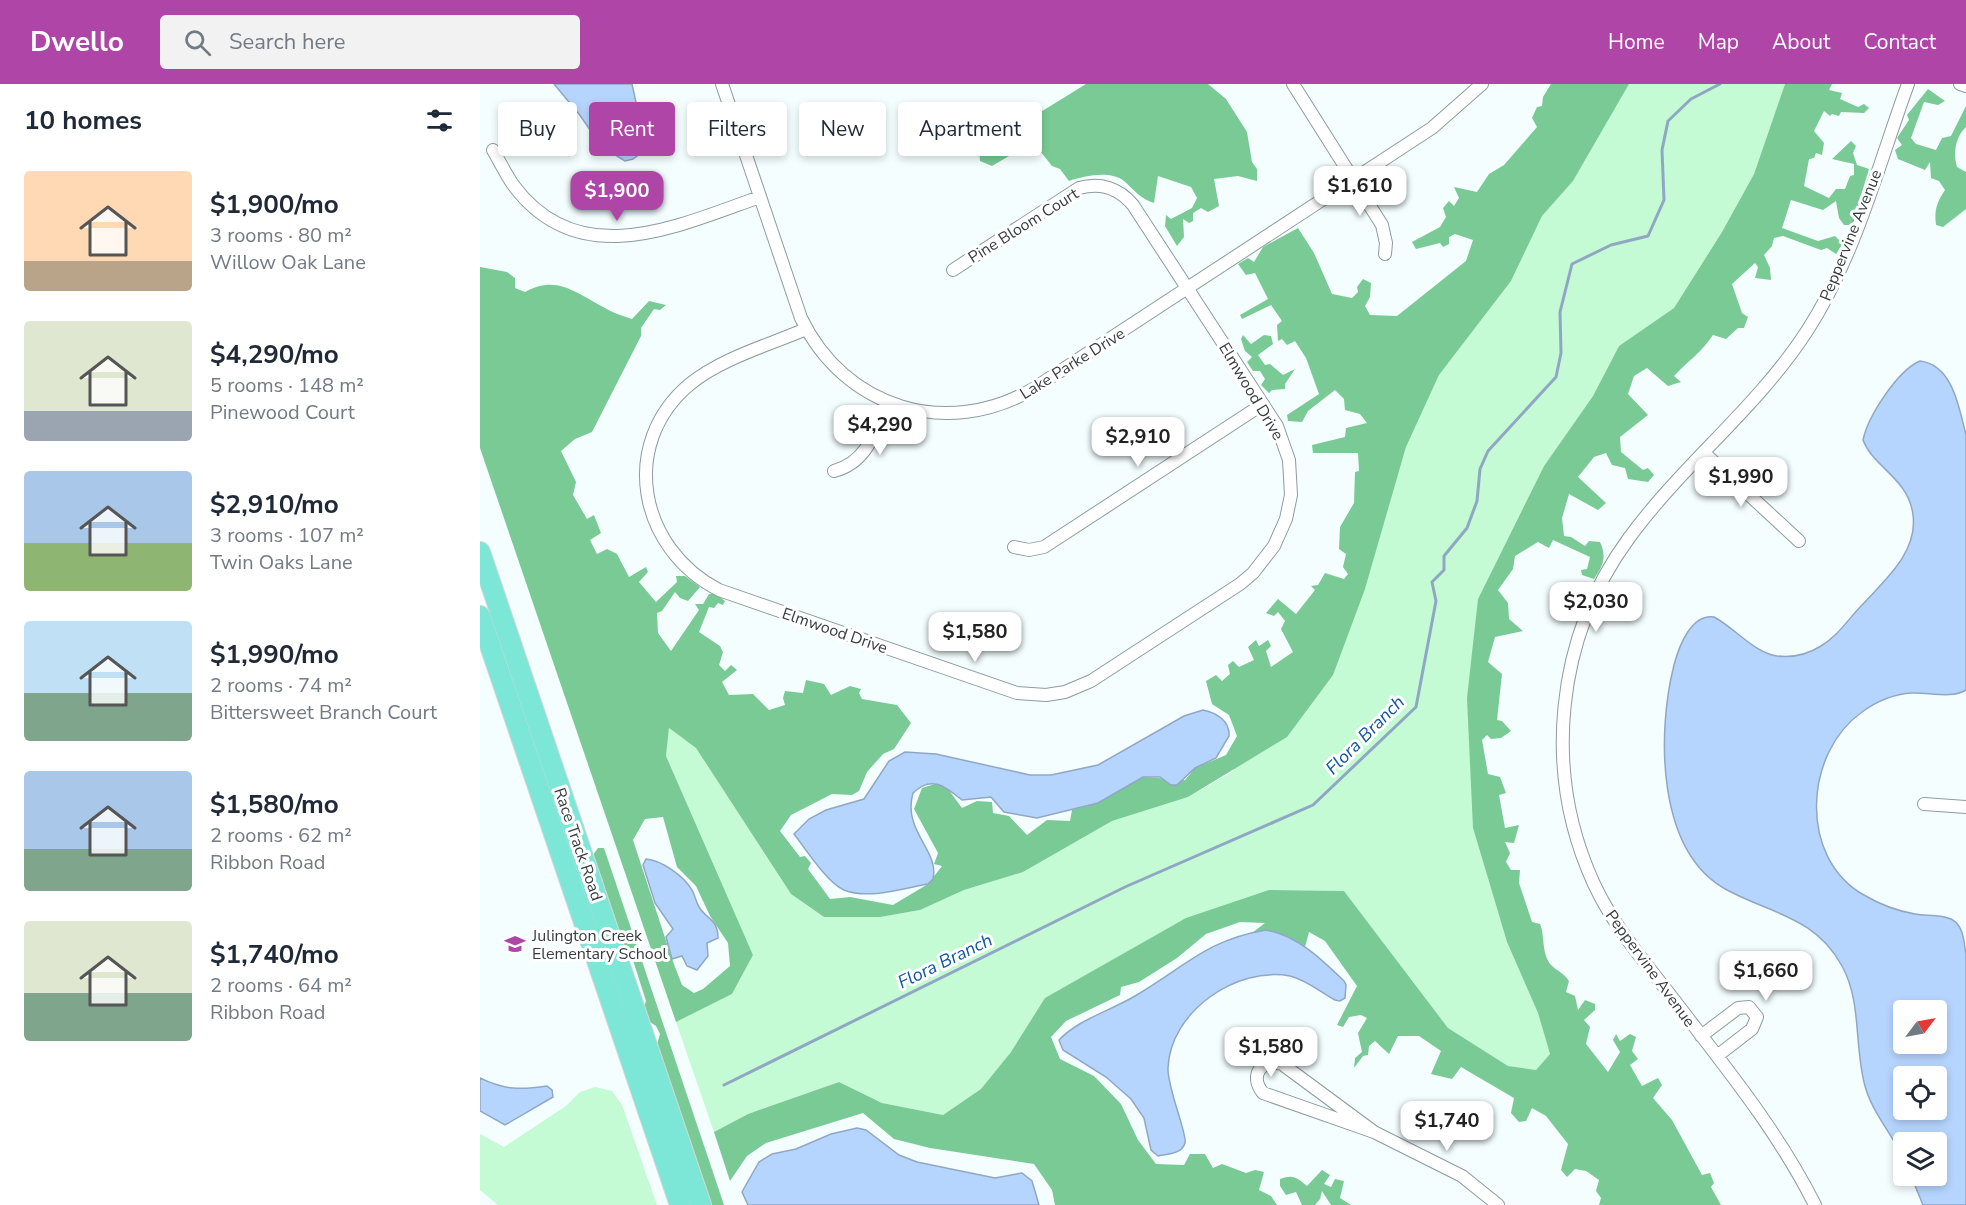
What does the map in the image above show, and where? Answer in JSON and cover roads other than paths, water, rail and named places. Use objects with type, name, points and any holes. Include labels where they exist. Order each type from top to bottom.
[{"type":"main road","name":"Race Track Road","points":[[480,552],[701,1205]]},
{"type":"main road","name":"Race Track Road","points":[[480,616],[680,1205]]},
{"type":"main road","points":[[489,644],[516,658]]},
{"type":"main road","points":[[543,800],[562,794]]},
{"type":"main road","points":[[563,862],[583,856]]},
{"type":"street","name":"Lake Parke Drive","points":[[722,84],[806,329],[834,366],[861,388],[906,409],[939,414],[972,412],[1004,404],[1033,390],[1432,128],[1482,84]]},
{"type":"street","points":[[1293,84],[1382,225],[1386,243],[1384,254]]},
{"type":"street","name":"Peppervine Avenue","points":[[1815,1205],[1784,1149],[1717,1056],[1624,937],[1594,885],[1577,841],[1570,813],[1562,760],[1562,730],[1574,652],[1598,588],[1629,537],[1790,356],[1825,300],[1850,245],[1908,84]]},
{"type":"street","points":[[1960,84],[1966,86]]},
{"type":"street","points":[[493,150],[514,186],[536,208],[563,225],[602,236],[651,234],[760,197]]},
{"type":"street","name":"Pine Bloom Court","points":[[953,270],[1073,191],[1099,186],[1112,189],[1128,200],[1187,288]]},
{"type":"street","name":"Elmwood Drive","points":[[806,329],[703,375],[681,392],[664,414],[651,443],[646,474],[650,508],[663,540],[688,568],[719,590],[1017,693],[1046,695],[1074,689],[1091,681],[1240,584],[1264,560],[1286,519],[1291,484],[1289,460],[1282,437],[1187,288]]},
{"type":"street","points":[[834,471],[849,466],[867,449],[887,402]]},
{"type":"street","points":[[1014,547],[1029,550],[1044,547],[1263,404]]},
{"type":"street","points":[[1704,453],[1799,541]]},
{"type":"street","points":[[1924,804],[1966,807]]},
{"type":"street","points":[[1701,1036],[1738,1008],[1749,1007],[1754,1010],[1757,1017],[1752,1029],[1717,1056]]},
{"type":"street","points":[[1374,1132],[1282,1064],[1269,1062],[1262,1065],[1257,1072],[1258,1086],[1263,1093],[1374,1132],[1462,1176],[1498,1205]]},
{"type":"water","points":[[554,84],[632,84],[636,102],[589,102],[589,128],[577,112],[577,102],[569,102]]},
{"type":"water","points":[[617,156],[637,156],[633,159],[625,161]]},
{"type":"water","points":[[1920,361],[1940,370],[1953,389],[1966,435],[1966,690],[1947,695],[1912,693],[1892,697],[1862,712],[1843,730],[1829,753],[1820,778],[1817,805],[1819,832],[1828,857],[1843,878],[1864,895],[1909,913],[1947,917],[1959,925],[1961,930],[1966,955],[1966,1205],[1923,1205],[1915,1186],[1947,1186],[1947,1132],[1893,1132],[1893,1141],[1872,1105],[1865,1086],[1852,994],[1842,966],[1819,937],[1806,927],[1727,890],[1704,872],[1686,848],[1675,820],[1668,788],[1665,756],[1668,692],[1679,649],[1693,626],[1706,617],[1714,617],[1768,654],[1794,656],[1811,651],[1833,637],[1881,585],[1905,553],[1913,528],[1910,503],[1905,492],[1874,458],[1863,440],[1877,407],[1903,374]]},
{"type":"water","points":[[1203,710],[1222,718],[1229,731],[1229,736],[1216,758],[1195,768],[1177,785],[1171,785],[1160,777],[1143,777],[1098,803],[1037,818],[1004,812],[991,797],[962,800],[938,784],[920,788],[913,793],[912,819],[934,869],[933,879],[928,884],[875,894],[844,890],[831,881],[794,834],[809,819],[826,810],[864,799],[889,761],[905,752],[936,754],[1030,775],[1051,775],[1098,765],[1184,716]]},
{"type":"water","points":[[646,859],[665,866],[684,879],[692,890],[699,907],[716,927],[718,938],[707,943],[708,956],[697,970],[687,966],[682,956],[672,959],[666,937],[673,929],[655,903],[643,865]]},
{"type":"water","points":[[1266,930],[1288,937],[1318,957],[1344,981],[1345,998],[1340,1001],[1335,1000],[1308,983],[1290,976],[1269,975],[1248,978],[1210,997],[1193,1012],[1180,1029],[1172,1048],[1168,1068],[1185,1143],[1178,1151],[1158,1156],[1151,1150],[1144,1118],[1131,1099],[1106,1077],[1063,1050],[1059,1040],[1076,1026],[1135,996],[1211,948],[1227,940]]},
{"type":"water","points":[[480,1078],[513,1088],[547,1086],[552,1090],[553,1097],[505,1125],[480,1111]]},
{"type":"water","points":[[857,1128],[866,1130],[899,1155],[917,1162],[995,1178],[1022,1173],[1032,1181],[1039,1205],[748,1205],[742,1192],[759,1162],[772,1154],[796,1149],[831,1134]]},
{"type":"waterway","name":"Flora Branch","points":[[724,1085],[1125,887],[1313,805],[1416,707],[1436,601],[1432,582],[1444,570],[1444,556],[1467,528],[1477,501],[1480,469],[1488,451],[1556,377],[1561,353],[1560,312],[1572,264],[1611,245],[1648,236],[1664,200],[1662,150],[1668,121],[1691,99],[1720,84]]},
{"type":"place","name":"Julington Creek Elementary School","points":[[515,944]]}]
